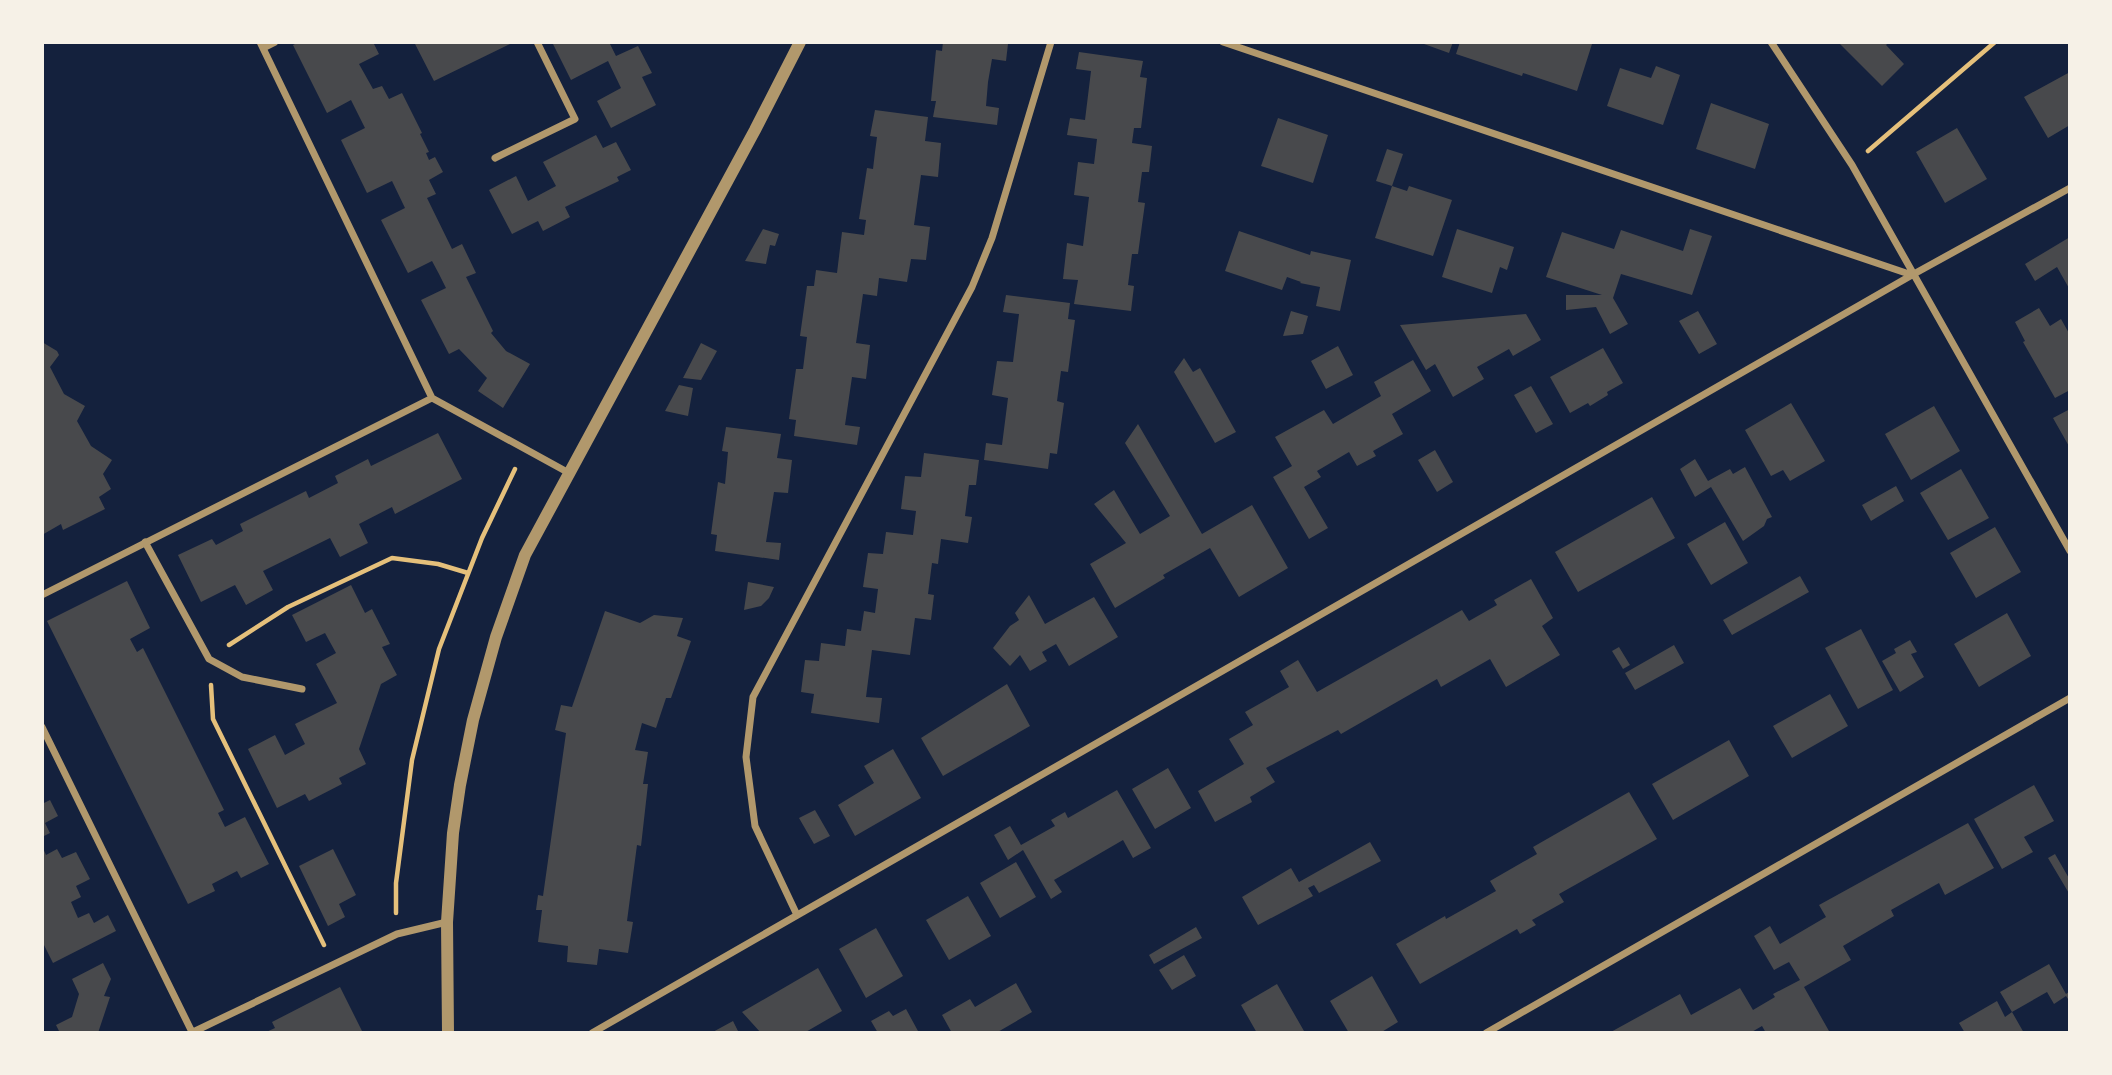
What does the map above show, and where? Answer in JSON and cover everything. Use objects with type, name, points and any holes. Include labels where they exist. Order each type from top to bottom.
[{"type":"street","points":[[275,42],[262,45],[432,398],[569,473]]},
{"type":"street","points":[[495,158],[575,119],[537,42]]},
{"type":"street","points":[[448,1033],[447,922],[453,833],[473,720],[496,637],[525,555],[800,42]]},
{"type":"street","points":[[797,915],[755,826],[746,757],[753,697],[972,287],[992,238],[1051,42]]},
{"type":"street","points":[[1223,42],[1912,275]]},
{"type":"street","points":[[1771,42],[1852,165],[2070,551]]},
{"type":"street","points":[[592,1033],[1912,275],[2070,188]]},
{"type":"street","points":[[42,595],[432,398]]},
{"type":"street","points":[[145,542],[209,659],[242,677],[302,689]]},
{"type":"street","points":[[1486,1033],[2070,698]]},
{"type":"street","points":[[42,727],[191,1032],[397,934],[447,922]]},
{"type":"path","points":[[1852,165],[1996,42]]},
{"type":"path","points":[[397,934],[396,883],[412,760],[439,649],[468,573],[524,449]]},
{"type":"path","points":[[333,965],[214,719],[209,659],[288,607],[393,558],[438,564],[468,573]]},
{"type":"building","points":[[299,42],[373,42],[379,54],[359,64],[373,89],[382,86],[389,99],[402,93],[422,133],[420,134],[429,152],[426,153],[429,160],[435,157],[443,172],[429,180],[436,194],[427,198],[452,249],[462,244],[476,273],[466,277],[493,331],[491,333],[506,351],[530,364],[503,408],[478,391],[487,378],[459,349],[449,354],[421,300],[446,288],[432,261],[408,273],[381,220],[405,208],[392,181],[367,193],[341,140],[365,128],[351,100],[327,113],[293,45]]},
{"type":"building","points":[[414,42],[514,42],[434,81]]},
{"type":"building","points":[[552,42],[609,42],[616,56],[638,46],[652,73],[642,77],[656,105],[611,128],[597,101],[621,88],[608,61],[571,80]]},
{"type":"building","points":[[943,42],[1008,44],[1006,61],[992,59],[988,82],[986,106],[999,108],[997,125],[933,117],[936,101],[931,101],[936,50],[942,51]]},
{"type":"building","points":[[1424,42],[1453,42],[1449,53]]},
{"type":"building","points":[[1460,42],[1592,44],[1577,91],[1456,54]]},
{"type":"building","points":[[1838,42],[1889,42],[1886,45],[1904,64],[1882,86]]},
{"type":"building","points":[[1079,52],[1143,61],[1140,77],[1147,78],[1141,128],[1134,128],[1132,143],[1152,146],[1149,172],[1142,172],[1138,202],[1145,203],[1138,254],[1132,254],[1128,285],[1134,286],[1131,311],[1074,304],[1078,280],[1063,279],[1067,243],[1083,246],[1089,197],[1074,195],[1078,162],[1094,164],[1097,139],[1067,135],[1070,118],[1085,120],[1091,71],[1076,69]]},
{"type":"building","points":[[1656,66],[1680,75],[1663,125],[1607,106],[1620,68],[1651,78]]},
{"type":"building","points":[[2070,72],[2070,125],[2048,138],[2024,97]]},
{"type":"building","points":[[1711,103],[1769,124],[1755,169],[1696,149]]},
{"type":"building","points":[[875,110],[928,117],[925,141],[941,143],[938,177],[921,175],[914,225],[930,227],[926,260],[911,259],[907,282],[879,278],[877,296],[863,294],[856,343],[870,345],[866,379],[852,377],[845,425],[860,427],[857,445],[794,436],[796,420],[789,419],[796,369],[803,369],[807,337],[800,336],[807,286],[814,286],[816,270],[837,273],[842,232],[864,235],[866,220],[859,219],[867,168],[873,169],[877,137],[870,136]]},
{"type":"building","points":[[1278,118],[1328,135],[1313,183],[1261,166]]},
{"type":"building","points":[[1957,128],[1987,179],[1945,203],[1916,152]]},
{"type":"building","points":[[596,135],[603,148],[616,142],[631,170],[617,177],[619,181],[565,207],[570,217],[543,231],[538,221],[512,234],[489,190],[516,176],[528,201],[556,186],[543,162]]},
{"type":"building","points":[[1387,149],[1403,154],[1392,186],[1376,181]]},
{"type":"building","points":[[1392,186],[1407,191],[1409,186],[1452,200],[1433,256],[1375,238]]},
{"type":"building","points":[[763,229],[779,234],[775,246],[770,245],[766,264],[745,261]]},
{"type":"building","points":[[1457,229],[1514,247],[1507,270],[1500,267],[1492,293],[1442,277]]},
{"type":"building","points":[[1690,229],[1712,236],[1692,295],[1621,274],[1613,298],[1628,324],[1610,334],[1596,307],[1566,310],[1566,295],[1602,295],[1546,277],[1562,232],[1614,249],[1621,230],[1683,251]]},
{"type":"building","points":[[1239,231],[1310,255],[1311,251],[1351,260],[1340,311],[1316,306],[1320,287],[1287,277],[1282,290],[1225,271]]},
{"type":"building","points":[[2070,237],[2070,290],[2057,267],[2035,281],[2025,264]]},
{"type":"building","points":[[1006,295],[1070,303],[1068,319],[1075,320],[1068,372],[1061,371],[1057,401],[1064,403],[1057,454],[1050,453],[1048,469],[984,460],[986,443],[1002,445],[1008,398],[992,395],[997,361],[1013,362],[1019,314],[1003,312]]},
{"type":"building","points":[[2039,308],[2050,326],[2061,319],[2070,335],[2070,390],[2055,398],[2023,342],[2025,341],[2015,322]]},
{"type":"building","points":[[1291,311],[1308,316],[1303,334],[1283,336]]},
{"type":"building","points":[[1698,311],[1717,344],[1699,354],[1679,321]]},
{"type":"building","points":[[1526,314],[1541,340],[1513,356],[1509,349],[1477,367],[1484,379],[1453,397],[1435,364],[1426,370],[1400,325]]},
{"type":"building","points":[[42,342],[59,355],[50,367],[64,394],[85,406],[77,421],[91,446],[112,460],[103,474],[111,489],[99,497],[105,509],[63,530],[61,524],[42,535]]},
{"type":"building","points":[[701,343],[717,351],[701,380],[683,378]]},
{"type":"building","points":[[1338,346],[1353,375],[1326,389],[1311,361]]},
{"type":"building","points":[[1603,348],[1623,383],[1590,406],[1588,403],[1570,413],[1550,377]]},
{"type":"building","points":[[1184,358],[1193,372],[1200,368],[1236,432],[1215,443],[1174,372]]},
{"type":"building","points":[[1413,360],[1431,391],[1392,414],[1403,434],[1373,451],[1376,456],[1357,466],[1349,452],[1317,471],[1321,477],[1304,487],[1328,528],[1309,539],[1273,477],[1292,466],[1275,437],[1324,410],[1333,424],[1381,396],[1374,382]]},
{"type":"building","points":[[679,385],[693,388],[688,416],[665,411]]},
{"type":"building","points":[[1531,386],[1553,424],[1536,433],[1514,395]]},
{"type":"building","points":[[1791,403],[1825,461],[1790,481],[1783,470],[1771,476],[1745,430]]},
{"type":"building","points":[[1934,406],[1960,451],[1911,480],[1885,434]]},
{"type":"building","points":[[2070,409],[2070,448],[2053,418]]},
{"type":"building","points":[[1138,424],[1202,534],[1252,505],[1288,568],[1239,597],[1210,548],[1163,575],[1165,578],[1115,608],[1090,564],[1126,543],[1094,504],[1114,490],[1140,534],[1170,516],[1125,443]]},
{"type":"building","points":[[726,427],[781,434],[777,458],[792,460],[788,493],[774,492],[766,542],[781,543],[779,560],[715,551],[717,535],[711,534],[718,482],[725,484],[728,452],[722,451]]},
{"type":"building","points":[[438,433],[462,479],[395,514],[392,507],[359,524],[368,543],[340,557],[330,538],[263,571],[273,590],[246,605],[235,585],[201,602],[178,555],[212,539],[216,545],[243,531],[240,524],[306,491],[309,498],[338,483],[335,476],[368,459],[371,466]]},
{"type":"building","points":[[1435,450],[1453,482],[1437,492],[1418,460]]},
{"type":"building","points":[[924,453],[979,460],[976,485],[969,485],[965,516],[972,517],[968,543],[941,539],[938,564],[932,563],[928,594],[934,595],[931,620],[915,618],[910,655],[872,650],[866,697],[882,698],[879,723],[811,713],[814,694],[801,692],[805,660],[819,661],[821,643],[845,646],[847,629],[861,631],[864,611],[875,613],[878,589],[863,587],[868,553],[883,554],[886,532],[913,535],[916,511],[901,509],[905,476],[921,477]]},
{"type":"building","points":[[1695,459],[1708,481],[1730,469],[1733,474],[1745,467],[1772,517],[1743,541],[1711,487],[1695,497],[1680,469]]},
{"type":"building","points":[[1961,469],[1989,518],[1948,540],[1920,493]]},
{"type":"building","points":[[1896,486],[1904,501],[1871,521],[1862,505]]},
{"type":"building","points":[[1652,497],[1675,538],[1578,592],[1555,552]]},
{"type":"building","points":[[1725,522],[1748,563],[1711,585],[1687,544]]},
{"type":"building","points":[[1995,527],[2021,572],[1976,598],[1950,553]]},
{"type":"building","points":[[1800,576],[1809,592],[1732,635],[1723,620]]},
{"type":"building","points":[[1531,579],[1553,618],[1542,626],[1560,655],[1506,687],[1490,659],[1441,687],[1437,679],[1341,734],[1338,730],[1266,768],[1275,782],[1250,797],[1252,802],[1215,822],[1198,791],[1244,764],[1229,739],[1253,725],[1245,712],[1289,687],[1280,671],[1298,660],[1317,692],[1462,610],[1469,621],[1497,605],[1494,600]]},
{"type":"building","points":[[127,581],[150,628],[130,639],[137,652],[143,648],[224,810],[218,813],[225,827],[245,817],[269,864],[241,878],[237,871],[212,884],[215,891],[188,904],[47,621]]},
{"type":"building","points":[[748,582],[774,587],[761,606],[744,610]]},
{"type":"building","points":[[351,585],[365,613],[372,609],[390,644],[382,647],[397,675],[381,684],[359,749],[366,764],[339,778],[342,784],[309,801],[305,794],[277,808],[248,749],[275,735],[285,755],[305,744],[295,724],[337,703],[316,664],[336,653],[325,633],[306,642],[292,615]]},
{"type":"building","points":[[1029,595],[1045,624],[1094,597],[1118,637],[1069,666],[1056,644],[1042,652],[1047,661],[1030,671],[1020,655],[1010,666],[993,648],[1010,626],[1019,620],[1015,613]]},
{"type":"building","points":[[605,611],[640,623],[654,615],[683,618],[677,636],[691,641],[671,698],[666,698],[656,728],[642,723],[635,750],[648,752],[643,784],[648,784],[641,846],[637,845],[627,921],[633,922],[628,953],[599,949],[597,965],[567,962],[568,946],[538,942],[542,910],[536,910],[538,895],[543,896],[566,733],[555,730],[561,705],[572,707]]},
{"type":"building","points":[[2007,613],[2031,656],[1979,687],[1954,644]]},
{"type":"building","points":[[1861,629],[1893,690],[1858,709],[1825,648]]},
{"type":"building","points":[[1910,640],[1917,652],[1911,654],[1924,677],[1900,692],[1882,661],[1896,653],[1894,649]]},
{"type":"building","points":[[1674,645],[1684,663],[1635,690],[1625,673]]},
{"type":"building","points":[[1619,647],[1630,665],[1623,669],[1612,651]]},
{"type":"building","points":[[1007,684],[1030,726],[943,776],[921,738]]},
{"type":"building","points":[[1830,694],[1848,726],[1792,758],[1773,726]]},
{"type":"building","points":[[1729,740],[1749,776],[1673,820],[1652,784]]},
{"type":"building","points":[[893,749],[921,798],[855,836],[838,805],[874,783],[864,766]]},
{"type":"building","points":[[1168,768],[1191,808],[1155,829],[1132,789]]},
{"type":"building","points":[[2034,785],[2054,821],[2024,837],[2033,852],[2002,869],[1974,819]]},
{"type":"building","points":[[1117,790],[1151,848],[1133,858],[1123,840],[1054,880],[1062,892],[1051,899],[1023,850],[1008,860],[994,835],[1010,826],[1021,845],[1055,826],[1051,820],[1065,812],[1068,818]]},
{"type":"building","points":[[1629,792],[1657,839],[1559,894],[1564,902],[1532,920],[1536,925],[1520,934],[1517,929],[1420,984],[1396,944],[1496,891],[1490,881],[1537,854],[1533,847]]},
{"type":"building","points":[[50,800],[58,816],[45,823],[50,833],[42,837],[42,804]]},
{"type":"building","points":[[815,810],[830,836],[814,844],[799,818]]},
{"type":"building","points":[[1968,823],[1994,868],[1945,895],[1939,883],[1891,910],[1894,916],[1843,946],[1851,960],[1804,987],[1829,1031],[1766,1033],[1762,1026],[1750,1033],[1609,1033],[1680,994],[1691,1015],[1740,988],[1753,1010],[1775,997],[1773,994],[1800,980],[1789,962],[1774,970],[1754,936],[1770,926],[1780,944],[1826,917],[1819,905]]},
{"type":"building","points":[[1370,842],[1381,861],[1319,893],[1314,885],[1308,888],[1313,896],[1258,925],[1242,897],[1291,868],[1299,882]]},
{"type":"building","points":[[42,846],[46,855],[57,849],[62,858],[76,852],[90,879],[76,886],[81,897],[71,902],[78,918],[89,913],[94,923],[108,915],[116,931],[53,963],[42,941]]},
{"type":"building","points":[[333,849],[356,895],[339,904],[345,917],[328,926],[299,866]]},
{"type":"building","points":[[2055,854],[2070,880],[2070,895],[2048,858]]},
{"type":"building","points":[[1016,862],[1036,897],[1000,918],[980,883]]},
{"type":"building","points":[[968,896],[991,936],[949,960],[926,920]]},
{"type":"building","points":[[1196,927],[1202,938],[1154,964],[1149,955]]},
{"type":"building","points":[[876,928],[903,976],[866,998],[839,949]]},
{"type":"building","points":[[1184,955],[1196,976],[1172,990],[1159,970]]},
{"type":"building","points":[[103,963],[111,979],[104,996],[110,997],[98,1033],[60,1033],[56,1025],[72,1017],[79,994],[72,979]]},
{"type":"building","points":[[2049,964],[2066,994],[2070,991],[2070,1002],[2066,996],[2054,1004],[2047,992],[2012,1012],[2000,992]]},
{"type":"building","points":[[818,968],[842,1011],[804,1033],[761,1033],[742,1012]]},
{"type":"building","points":[[1372,976],[1398,1022],[1380,1033],[1349,1033],[1330,1001]]},
{"type":"building","points":[[1016,983],[1032,1012],[996,1033],[952,1033],[942,1015],[970,999],[975,1007]]},
{"type":"building","points":[[1277,984],[1304,1031],[1301,1033],[1257,1033],[1241,1005]]},
{"type":"building","points":[[340,987],[363,1033],[264,1033],[275,1028],[272,1022]]},
{"type":"building","points":[[1997,1001],[2005,1017],[2012,1012],[2024,1033],[1965,1033],[1959,1023]]},
{"type":"building","points":[[906,1009],[918,1031],[914,1033],[878,1033],[871,1021],[889,1011],[893,1016]]},
{"type":"building","points":[[733,1021],[739,1033],[711,1033]]}]
